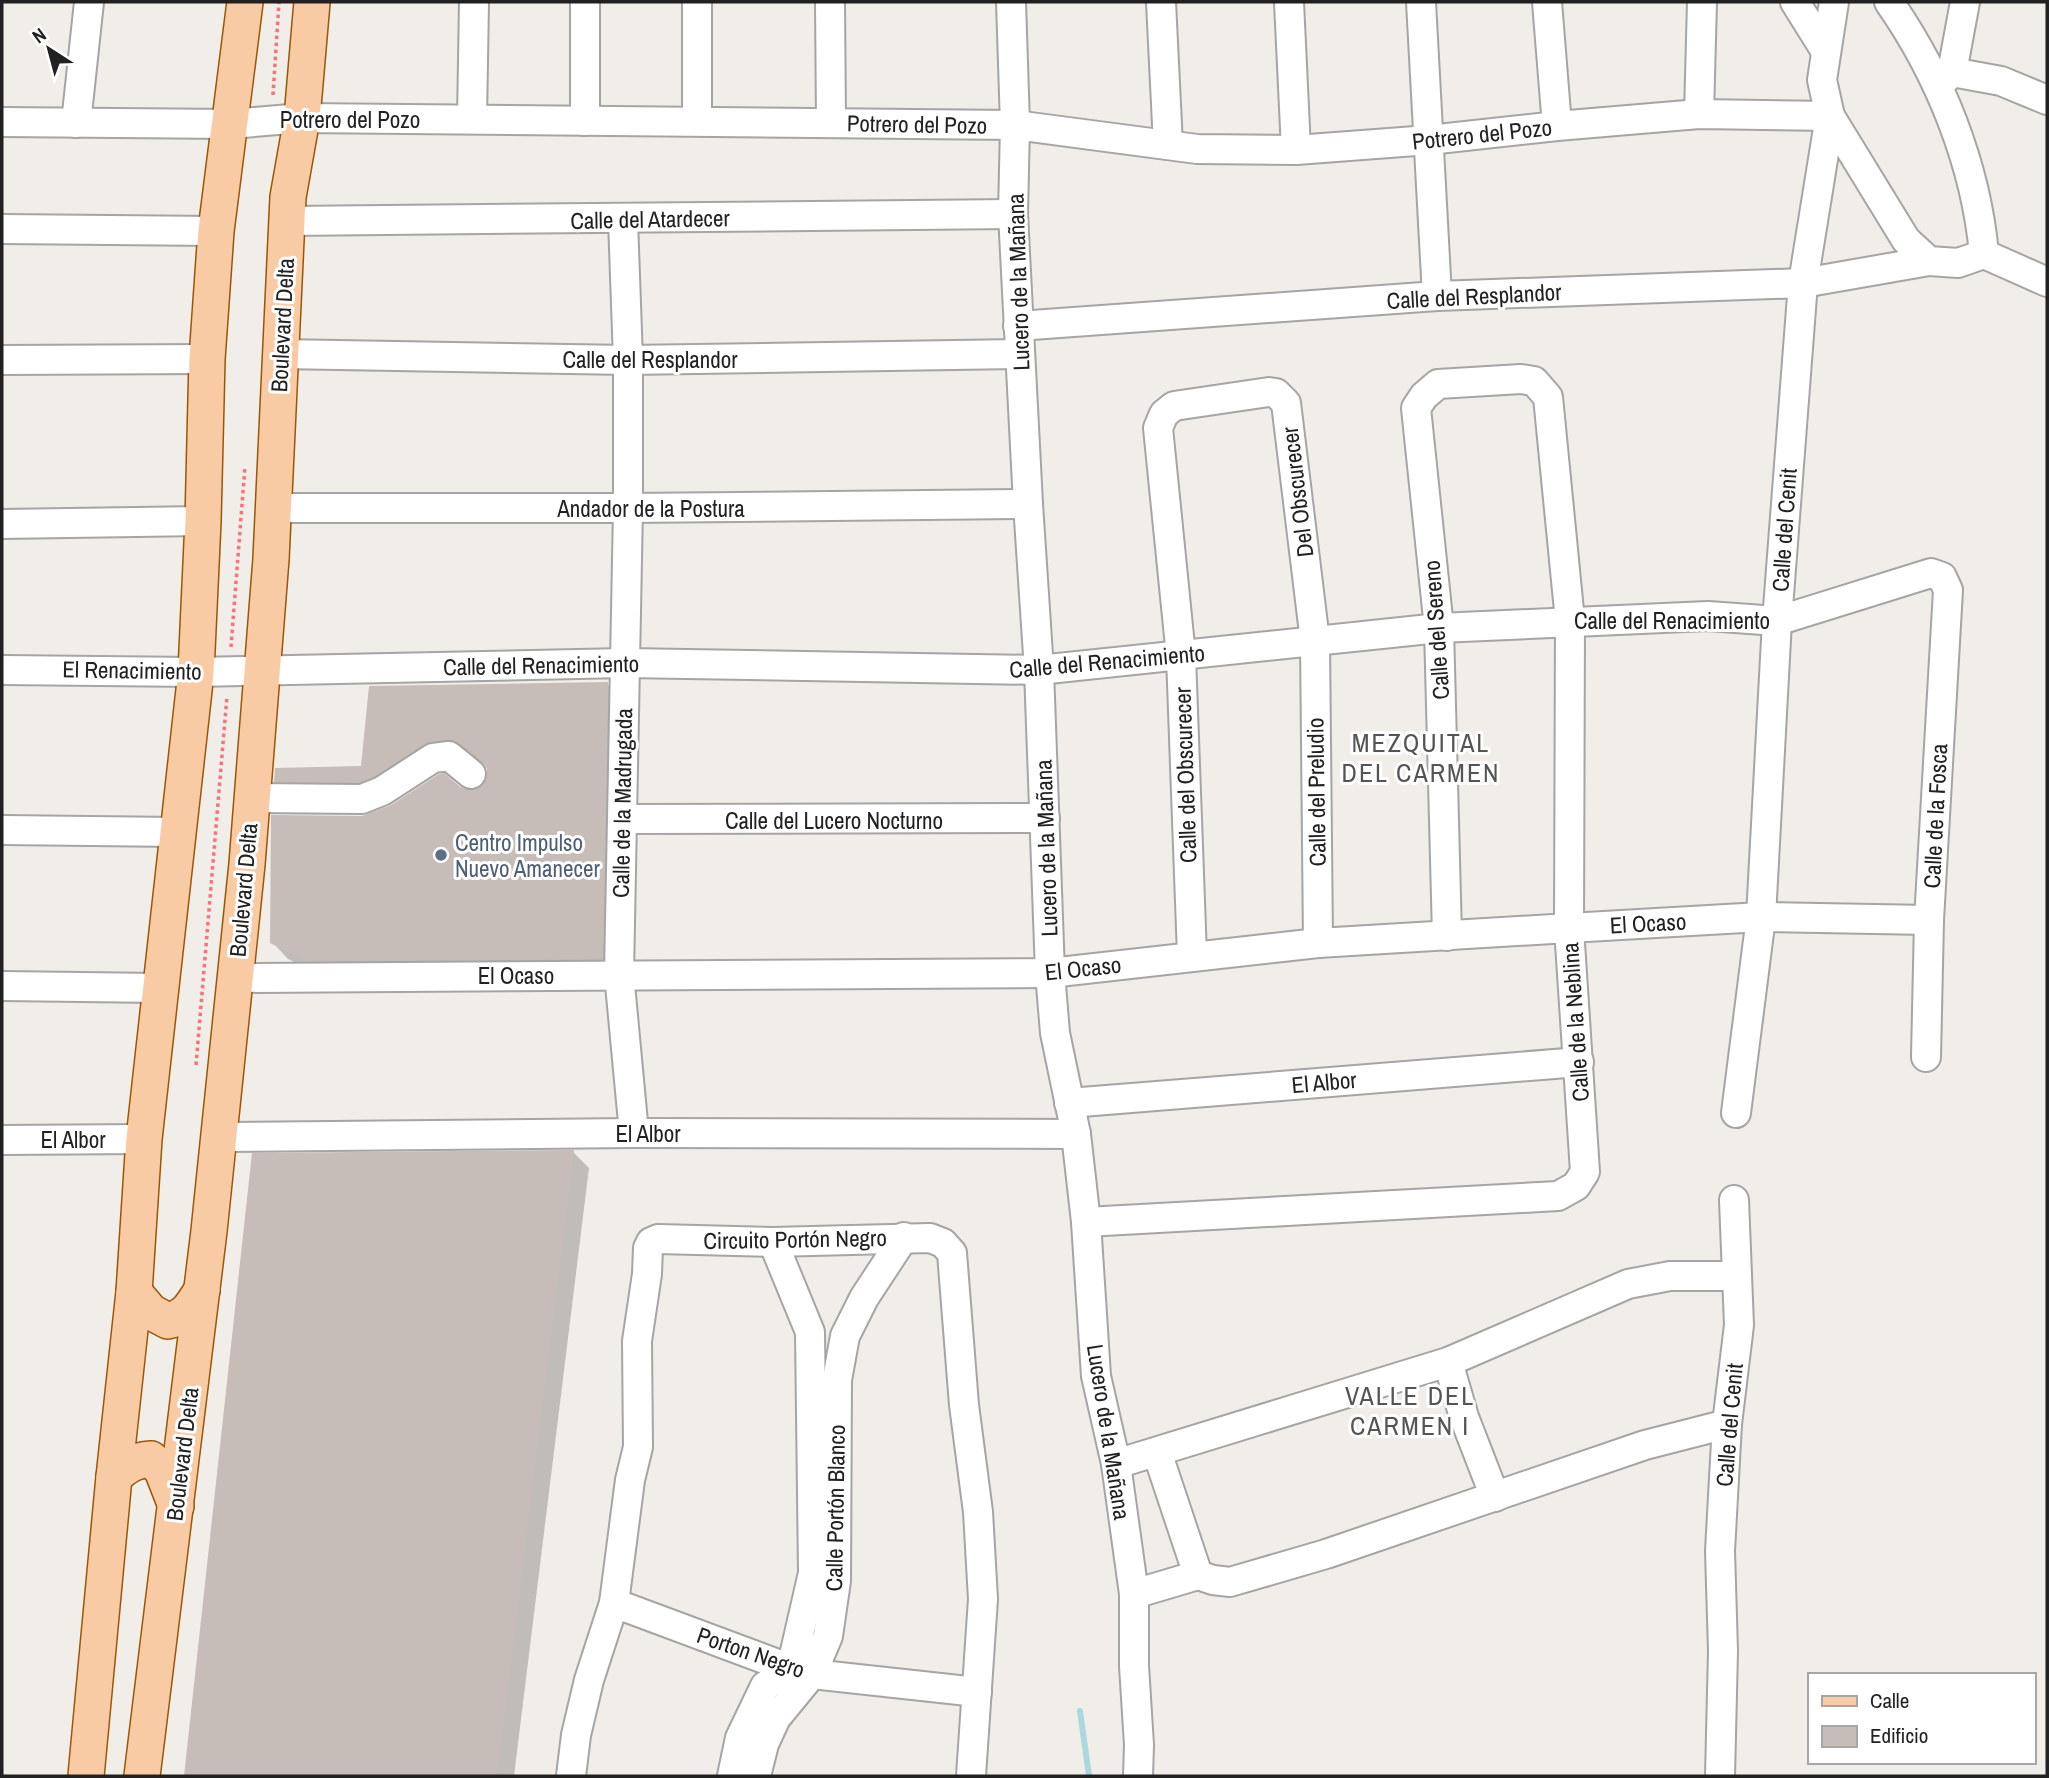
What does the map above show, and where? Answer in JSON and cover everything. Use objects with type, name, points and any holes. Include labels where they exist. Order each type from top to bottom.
[{"type":"main road","name":"Boulevard Delta","points":[[142,1776],[220,1137],[251,798],[203,521],[207,359],[216,231],[245,2]]},
{"type":"main road","name":"Boulevard Delta","points":[[86,1776],[134,1292],[144,1139],[179,832],[229,671],[274,508],[288,198],[287,119],[312,2]]},
{"type":"main road","points":[[134,1292],[151,1312],[168,1321],[176,1320],[189,1311],[202,1290]]},
{"type":"main road","points":[[114,1477],[131,1463],[151,1459],[162,1470],[176,1506]]},
{"type":"street","points":[[76,122],[89,2]]},
{"type":"street","points":[[472,119],[474,2]]},
{"type":"street","points":[[585,2],[585,121]]},
{"type":"street","points":[[697,2],[697,121]]},
{"type":"street","points":[[830,2],[831,123]]},
{"type":"street","name":"Lucero de la Mañana","points":[[1011,2],[1015,125],[1013,214],[1039,670],[1050,973],[1055,1033],[1076,1134],[1086,1222],[1096,1376],[1116,1464],[1134,1594],[1138,1776]]},
{"type":"street","points":[[1161,2],[1168,145]]},
{"type":"street","points":[[1289,2],[1296,149]]},
{"type":"street","points":[[1421,2],[1437,296]]},
{"type":"street","points":[[1547,2],[1557,126]]},
{"type":"street","points":[[1699,114],[1702,2]]},
{"type":"street","points":[[1795,2],[1825,50]]},
{"type":"street","points":[[1834,2],[1822,80],[1830,116],[1906,240],[1929,261]]},
{"type":"street","points":[[1889,2],[1945,79],[1980,218],[1984,254],[2047,282]]},
{"type":"street","points":[[1945,79],[1965,2]]},
{"type":"street","points":[[1945,79],[2001,81],[2047,100]]},
{"type":"street","name":"Potrero del Pozo","points":[[2,122],[230,124],[287,119],[472,119],[1015,125],[1197,149],[1296,149],[1429,140],[1699,114],[1830,116]]},
{"type":"street","name":"Calle del Cenit","points":[[1737,1113],[1761,916],[1777,621],[1803,282],[1830,116]]},
{"type":"street","name":"Calle del Atardecer","points":[[287,221],[623,220],[1013,214]]},
{"type":"street","name":"Calle de la Madrugada","points":[[623,220],[628,360],[628,508],[619,974],[634,1133]]},
{"type":"street","points":[[2,229],[216,231]]},
{"type":"street","name":"Calle del Resplandor","points":[[1018,326],[1437,296],[1803,282],[1929,261],[1958,263],[1984,254]]},
{"type":"street","name":"Calle del Resplandor","points":[[280,354],[628,360],[1020,354]]},
{"type":"street","points":[[2,360],[207,359]]},
{"type":"street","name":"Calle de la Neblina","points":[[1086,1222],[1558,1196],[1576,1186],[1585,1172],[1569,928],[1570,621],[1548,397],[1534,381],[1521,379],[1438,384],[1424,396],[1416,408]]},
{"type":"street","name":"Del Obscurecer","points":[[1158,428],[1164,414],[1174,406],[1269,392],[1276,393],[1286,403],[1315,641]]},
{"type":"street","name":"Calle del Sereno","points":[[1416,408],[1439,628],[1447,936]]},
{"type":"street","name":"Calle del Obscurecer","points":[[1158,428],[1181,656],[1192,956]]},
{"type":"street","name":"Andador de la Postura","points":[[274,508],[1028,504]]},
{"type":"street","points":[[2,524],[203,521]]},
{"type":"street","name":"Calle del Renacimiento","points":[[229,671],[625,663],[1039,670],[1439,628],[1708,616],[1777,621],[1931,573],[1942,577]]},
{"type":"street","name":"Calle de la Fosca","points":[[1926,1056],[1929,920],[1948,590],[1942,577]]},
{"type":"street","name":"Calle del Preludio","points":[[1315,641],[1318,943]]},
{"type":"street","name":"El Renacimiento","points":[[2,670],[229,671]]},
{"type":"street","points":[[251,798],[362,799],[382,792],[433,758],[449,756],[471,774]]},
{"type":"street","name":"Calle del Lucero Nocturno","points":[[622,820],[1045,818]]},
{"type":"street","points":[[2,830],[179,832]]},
{"type":"street","name":"El Ocaso","points":[[234,978],[1050,973],[1318,943],[1761,916],[1929,920]]},
{"type":"street","points":[[2,986],[160,988]]},
{"type":"street","name":"El Albor","points":[[1069,1103],[1579,1062]]},
{"type":"street","name":"El Albor","points":[[220,1137],[634,1133],[1076,1134]]},
{"type":"street","name":"El Albor","points":[[2,1140],[144,1139]]},
{"type":"street","name":"Calle del Cenit","points":[[1720,1776],[1723,1651],[1720,1551],[1727,1424],[1739,1325],[1734,1200]]},
{"type":"street","name":"Circuito Portón Negro","points":[[570,1776],[589,1680],[614,1603],[638,1447],[637,1341],[648,1248],[651,1242],[773,1242],[904,1237],[930,1238],[943,1243],[952,1252],[964,1405],[978,1512],[983,1599],[971,1776]]},
{"type":"street","name":"Calle Portón Blanco","points":[[756,1776],[764,1744],[776,1718],[801,1672],[828,1636],[836,1581],[837,1380],[845,1336],[864,1298],[904,1237]]},
{"type":"street","name":"Calle Portón Blanco","points":[[773,1242],[810,1332],[813,1573],[801,1672]]},
{"type":"street","points":[[1116,1464],[1448,1362],[1628,1284],[1670,1276],[1737,1276]]},
{"type":"street","points":[[810,1332],[845,1336]]},
{"type":"street","points":[[1448,1362],[1464,1417],[1494,1497]]},
{"type":"street","points":[[1134,1594],[1198,1575],[1230,1582],[1326,1554],[1645,1446],[1727,1424]]},
{"type":"street","points":[[1157,1452],[1198,1575]]},
{"type":"street","name":"Porton Negro","points":[[614,1603],[801,1672],[977,1692]]},
{"type":"street","points":[[732,1776],[740,1738],[765,1686],[801,1672]]},
{"type":"path","points":[[279,2],[287,119]]},
{"type":"path","points":[[196,1068],[246,464]]},
{"type":"building","name":"Centro Impulso Nuevo Amanecer","points":[[608,682],[603,959],[306,961],[270,943],[271,815],[362,816],[391,805],[439,774],[444,773],[460,787],[469,790],[483,785],[487,777],[487,769],[482,761],[459,743],[447,739],[424,744],[374,776],[359,782],[274,782],[275,768],[361,766],[369,686]]},
{"type":"building","points":[[574,1150],[497,1776],[184,1776],[252,1153]]},
{"type":"waterway","points":[[1080,1711],[1089,1776]]},
{"type":"place","name":"Centro Impulso Nuevo Amanecer","points":[[441,855]]},
{"type":"district","name":"MEZQUITAL DEL CARMEN","points":[[1421,757]]},
{"type":"district","name":"VALLE DEL CARMEN I","points":[[1410,1410]]}]
